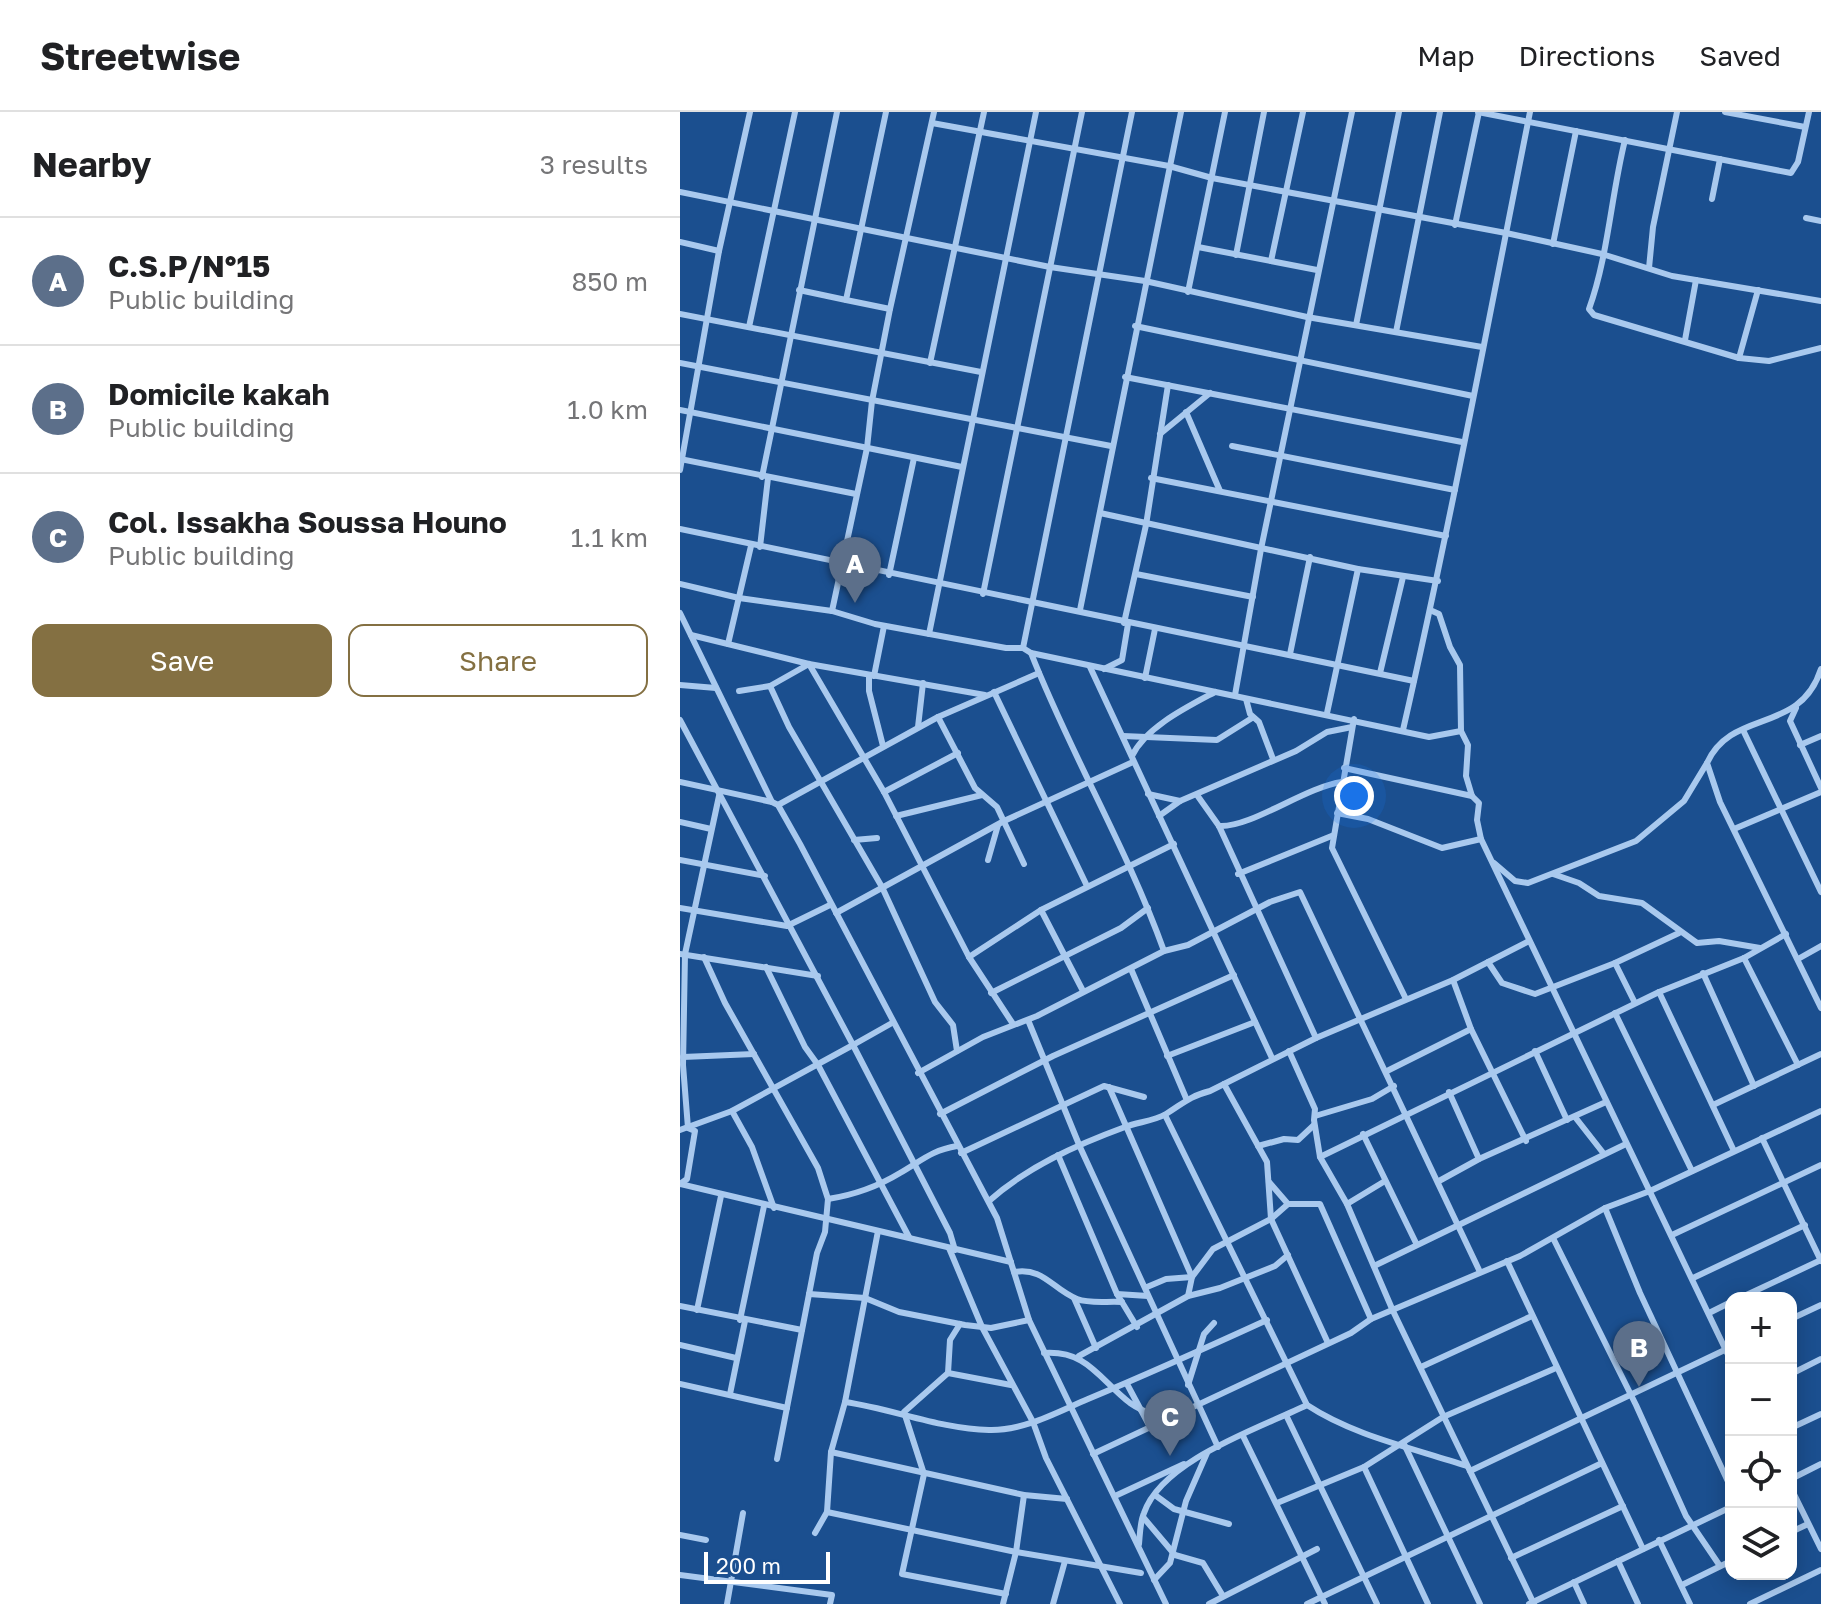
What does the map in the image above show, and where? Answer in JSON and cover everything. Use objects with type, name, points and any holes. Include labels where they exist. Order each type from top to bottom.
[{"type":"street","points":[[680,470],[719,251],[750,112]]},
{"type":"street","points":[[749,327],[795,112]]},
{"type":"street","points":[[760,547],[765,478],[775,430],[780,382],[837,112]]},
{"type":"street","points":[[846,300],[886,112]]},
{"type":"street","points":[[832,611],[867,448],[872,401],[890,309],[934,112]]},
{"type":"street","points":[[930,363],[984,112]]},
{"type":"street","points":[[929,634],[1036,112]]},
{"type":"street","points":[[983,594],[1082,112]]},
{"type":"street","points":[[1023,648],[1132,112]]},
{"type":"street","points":[[1080,610],[1135,326],[1181,112]]},
{"type":"street","points":[[1188,292],[1225,112]]},
{"type":"street","points":[[1236,255],[1264,112]]},
{"type":"street","points":[[1271,261],[1303,112]]},
{"type":"street","points":[[1235,695],[1307,317],[1352,112]]},
{"type":"street","points":[[1356,325],[1399,112]]},
{"type":"street","points":[[1396,332],[1440,112]]},
{"type":"street","points":[[1455,225],[1478,112],[1791,173],[1798,162],[1809,112]]},
{"type":"street","points":[[1403,730],[1438,581],[1462,442],[1530,112]]},
{"type":"street","points":[[1649,268],[1653,227],[1677,112]]},
{"type":"street","points":[[1725,112],[1805,127]]},
{"type":"street","points":[[932,123],[1074,151],[1123,157],[1250,186],[1506,233],[1602,254],[1696,280],[1821,301]]},
{"type":"street","points":[[1553,244],[1576,131]]},
{"type":"street","points":[[1625,140],[1599,280],[1589,309],[1594,315],[1739,358],[1769,361],[1821,348]]},
{"type":"street","points":[[1712,199],[1720,159]]},
{"type":"street","points":[[680,192],[1050,267],[1145,281],[1307,317],[1482,347]]},
{"type":"street","points":[[1806,218],[1821,221]]},
{"type":"street","points":[[680,242],[719,251]]},
{"type":"street","points":[[1198,247],[1317,270]]},
{"type":"street","points":[[1685,340],[1696,280]]},
{"type":"street","points":[[799,290],[890,309]]},
{"type":"street","points":[[1739,358],[1758,290]]},
{"type":"street","points":[[680,314],[981,372]]},
{"type":"street","points":[[1135,326],[1473,396]]},
{"type":"street","points":[[680,363],[1111,446]]},
{"type":"street","points":[[1125,377],[1462,442]]},
{"type":"street","points":[[1104,670],[1122,660],[1168,385]]},
{"type":"street","points":[[1159,434],[1210,393]]},
{"type":"street","points":[[680,410],[962,467]]},
{"type":"street","points":[[1186,412],[1220,491]]},
{"type":"street","points":[[1232,446],[1455,490]]},
{"type":"street","points":[[889,575],[914,458]]},
{"type":"street","points":[[681,459],[856,494]]},
{"type":"street","points":[[1151,478],[1446,536]]},
{"type":"street","points":[[1100,513],[1358,569],[1438,581]]},
{"type":"street","points":[[680,529],[840,565],[1080,610],[1126,624],[1290,654],[1414,681]]},
{"type":"street","points":[[728,644],[751,546]]},
{"type":"street","points":[[1290,654],[1310,557]]},
{"type":"street","points":[[1327,713],[1358,569]]},
{"type":"street","points":[[1136,574],[1253,597]]},
{"type":"street","points":[[1380,673],[1403,577]]},
{"type":"street","points":[[680,584],[739,598],[832,611],[884,626],[1006,648],[1023,648],[1092,670],[1327,713],[1353,723],[1429,737],[1461,731]]},
{"type":"street","points":[[1430,610],[1439,614],[1460,665],[1461,731],[1468,745],[1466,776],[1472,796],[1479,803],[1477,820],[1481,839],[1626,1144],[1725,1342]]},
{"type":"street","points":[[680,613],[775,803],[989,1201],[1029,1320],[1166,1604]]},
{"type":"street","points":[[883,746],[869,691],[884,626]]},
{"type":"street","points":[[1145,678],[1155,629]]},
{"type":"street","points":[[690,634],[809,664],[985,695]]},
{"type":"street","points":[[1031,653],[1089,782],[1132,866],[1164,951]]},
{"type":"street","points":[[739,691],[770,686],[809,664]]},
{"type":"street","points":[[809,664],[884,792],[969,957],[1013,1024]]},
{"type":"street","points":[[1489,857],[1515,881],[1528,883],[1646,834],[1684,801],[1714,747],[1743,730],[1796,707],[1815,688],[1821,669]]},
{"type":"street","points":[[1092,670],[1272,1058]]},
{"type":"street","points":[[680,782],[718,793],[775,803],[821,782],[938,717],[1039,673]]},
{"type":"street","points":[[918,727],[923,683]]},
{"type":"street","points":[[680,685],[717,688]]},
{"type":"street","points":[[770,686],[882,887],[935,1002],[953,1025],[957,1051]]},
{"type":"street","points":[[994,692],[1087,886]]},
{"type":"street","points":[[836,913],[1001,823],[1132,760],[1145,738],[1169,716],[1215,692]]},
{"type":"street","points":[[1246,699],[1252,718],[1259,722],[1273,759]]},
{"type":"street","points":[[1734,829],[1821,790],[1790,721],[1796,707]]},
{"type":"street","points":[[938,717],[982,795]]},
{"type":"street","points":[[1123,736],[1217,740],[1252,718]]},
{"type":"street","points":[[680,720],[684,737],[765,876],[787,926],[818,976],[950,1233],[952,1249],[982,1327],[1033,1422],[1067,1499],[1120,1604]]},
{"type":"street","points":[[1159,816],[1180,801],[1327,732],[1353,723]]},
{"type":"street","points":[[1353,723],[1332,848],[1406,999]]},
{"type":"street","points":[[1743,730],[1821,892]]},
{"type":"street","points":[[1800,745],[1821,736]]},
{"type":"street","points":[[884,792],[958,753]]},
{"type":"street","points":[[1707,763],[1710,778],[1820,1004]]},
{"type":"street","points":[[1344,768],[1472,796]]},
{"type":"street","points":[[1219,826],[1238,825],[1325,784],[1342,782]]},
{"type":"street","points":[[684,1129],[682,954],[718,793]]},
{"type":"street","points":[[1147,794],[1180,801]]},
{"type":"street","points":[[896,816],[982,795],[990,798],[1024,864]]},
{"type":"street","points":[[1197,795],[1219,826],[1238,874],[1316,1038]]},
{"type":"street","points":[[1337,813],[1368,819],[1442,848],[1481,839]]},
{"type":"street","points":[[680,822],[711,829]]},
{"type":"street","points":[[988,860],[1001,823]]},
{"type":"street","points":[[1238,874],[1334,835]]},
{"type":"street","points":[[854,840],[877,838]]},
{"type":"street","points":[[969,957],[1041,910],[1174,844]]},
{"type":"street","points":[[680,860],[765,876]]},
{"type":"street","points":[[1553,874],[1579,883],[1599,896],[1642,903],[1679,933],[1697,943],[1719,941],[1760,948]]},
{"type":"street","points":[[918,1073],[1164,951],[1188,945],[1256,910],[1300,892],[1480,1272]]},
{"type":"street","points":[[680,908],[787,926],[830,905]]},
{"type":"street","points":[[991,993],[1121,928],[1148,908]]},
{"type":"street","points":[[1041,910],[1083,991]]},
{"type":"street","points":[[1488,962],[1494,976],[1516,990],[1535,994],[1615,963],[1679,933]]},
{"type":"street","points":[[1320,1157],[1635,1003],[1744,958],[1786,934]]},
{"type":"street","points":[[989,1201],[1011,1181],[1058,1155],[1125,1127],[1165,1115],[1186,1098],[1224,1084],[1272,1058],[1360,1018],[1453,980],[1529,941]]},
{"type":"street","points":[[1798,959],[1821,946]]},
{"type":"street","points":[[682,954],[818,976]]},
{"type":"street","points":[[704,957],[818,1168],[828,1199],[777,1459]]},
{"type":"street","points":[[1744,958],[1798,1065]]},
{"type":"street","points":[[1615,963],[1635,1003]]},
{"type":"street","points":[[766,967],[805,1047],[818,1065],[909,1237]]},
{"type":"street","points":[[1131,969],[1186,1098]]},
{"type":"street","points":[[1703,973],[1754,1086]]},
{"type":"street","points":[[940,1114],[1045,1061],[1234,975]]},
{"type":"street","points":[[1453,980],[1471,1029],[1526,1141]]},
{"type":"street","points":[[1659,992],[1734,1151]]},
{"type":"street","points":[[1615,1013],[1692,1171]]},
{"type":"street","points":[[1028,1020],[1080,1147],[1147,1287],[1156,1317],[1196,1406],[1218,1447]]},
{"type":"street","points":[[1167,1056],[1255,1022]]},
{"type":"street","points":[[684,1129],[732,1111],[892,1023]]},
{"type":"street","points":[[1387,1071],[1471,1029]]},
{"type":"street","points":[[1289,1051],[1315,1109],[1314,1125],[1320,1157],[1347,1204],[1393,1311],[1493,1515],[1532,1603],[1729,1508]]},
{"type":"street","points":[[1535,1051],[1567,1120]]},
{"type":"street","points":[[683,1057],[754,1054]]},
{"type":"street","points":[[1713,1105],[1821,1054]]},
{"type":"street","points":[[1224,1084],[1267,1162],[1271,1219],[1328,1343]]},
{"type":"street","points":[[961,1153],[1104,1086],[1144,1097]]},
{"type":"street","points":[[1315,1116],[1372,1099],[1394,1086]]},
{"type":"street","points":[[1109,1087],[1192,1277]]},
{"type":"street","points":[[1449,1092],[1479,1159]]},
{"type":"street","points":[[1439,1181],[1479,1159],[1526,1141],[1606,1102]]},
{"type":"street","points":[[732,1111],[752,1147],[774,1208]]},
{"type":"street","points":[[1093,1454],[1287,1363],[1371,1319],[1507,1261],[1605,1208],[1650,1191],[1821,1111]]},
{"type":"street","points":[[1165,1115],[1307,1405],[1326,1418],[1469,1469],[1582,1420],[1725,1350]]},
{"type":"street","points":[[1575,1117],[1604,1154]]},
{"type":"street","points":[[1258,1146],[1298,1140],[1314,1125]]},
{"type":"street","points":[[680,1184],[687,1179],[695,1131],[684,1129]]},
{"type":"street","points":[[1363,1134],[1416,1243]]},
{"type":"street","points":[[1753,1292],[1821,1260],[1762,1138]]},
{"type":"street","points":[[1374,1266],[1457,1223],[1626,1144]]},
{"type":"street","points":[[828,1199],[855,1194],[915,1164],[928,1152],[957,1146]]},
{"type":"street","points":[[1058,1155],[1117,1294],[1137,1327]]},
{"type":"street","points":[[1672,1235],[1821,1165]]},
{"type":"street","points":[[1347,1204],[1385,1181]]},
{"type":"street","points":[[1269,1182],[1288,1204]]},
{"type":"street","points":[[680,1184],[1011,1262]]},
{"type":"street","points":[[697,1310],[721,1196]]},
{"type":"street","points":[[1188,1296],[1192,1277],[1213,1249],[1230,1243],[1271,1219],[1288,1204],[1320,1204],[1371,1319]]},
{"type":"street","points":[[730,1394],[764,1206]]},
{"type":"street","points":[[1605,1208],[1725,1475]]},
{"type":"street","points":[[1693,1278],[1805,1225]]},
{"type":"street","points":[[815,1533],[827,1512],[831,1452],[845,1402],[878,1231]]},
{"type":"street","points":[[1553,1238],[1631,1395],[1686,1516],[1720,1566]]},
{"type":"street","points":[[1044,1353],[1079,1356],[1156,1317],[1188,1296],[1275,1266],[1288,1255]]},
{"type":"street","points":[[1507,1261],[1643,1549]]},
{"type":"street","points":[[1014,1272],[1025,1270],[1047,1277],[1074,1298],[1096,1348]]},
{"type":"street","points":[[1147,1287],[1166,1279],[1192,1277]]},
{"type":"street","points":[[809,1294],[865,1298],[899,1312],[982,1327],[1029,1320]]},
{"type":"street","points":[[1117,1294],[1148,1296]]},
{"type":"street","points":[[1074,1298],[1122,1302]]},
{"type":"street","points":[[1709,1313],[1725,1305]]},
{"type":"street","points":[[1797,1316],[1821,1305]]},
{"type":"street","points":[[680,1306],[802,1330]]},
{"type":"street","points":[[1421,1367],[1532,1316]]},
{"type":"street","points":[[845,1402],[904,1412],[967,1428],[992,1430],[1033,1422],[1127,1384],[1267,1320]]},
{"type":"street","points":[[1188,1386],[1204,1334],[1214,1323]]},
{"type":"street","points":[[904,1412],[948,1373],[950,1340],[960,1324]]},
{"type":"street","points":[[680,1345],[736,1358]]},
{"type":"street","points":[[1079,1356],[1101,1372],[1114,1389],[1140,1408],[1164,1420]]},
{"type":"street","points":[[1797,1371],[1821,1359]]},
{"type":"street","points":[[1277,1503],[1364,1467],[1443,1417],[1556,1368]]},
{"type":"street","points":[[948,1373],[1012,1385]]},
{"type":"street","points":[[680,1384],[787,1408]]},
{"type":"street","points":[[1127,1384],[1150,1427]]},
{"type":"street","points":[[1115,1496],[1307,1405]]},
{"type":"street","points":[[904,1412],[924,1474],[902,1574],[1006,1594]]},
{"type":"street","points":[[1797,1425],[1821,1414]]},
{"type":"street","points":[[1286,1415],[1377,1604]]},
{"type":"street","points":[[1243,1436],[1323,1600]]},
{"type":"street","points":[[1402,1444],[1480,1604]]},
{"type":"street","points":[[831,1452],[1024,1495],[1067,1499]]},
{"type":"street","points":[[1154,1580],[1170,1563],[1184,1513],[1207,1453]]},
{"type":"street","points":[[1139,1544],[1143,1517],[1155,1495],[1195,1459]]},
{"type":"street","points":[[1307,1604],[1323,1600],[1363,1576],[1407,1558],[1602,1463]]},
{"type":"street","points":[[1797,1476],[1821,1464]]},
{"type":"street","points":[[1364,1467],[1428,1604]]},
{"type":"street","points":[[1003,1604],[1016,1552],[1024,1495]]},
{"type":"street","points":[[1155,1495],[1184,1513],[1229,1524]]},
{"type":"street","points":[[1797,1501],[1821,1549]]},
{"type":"street","points":[[1511,1558],[1623,1506]]},
{"type":"street","points":[[827,1512],[1016,1552],[1141,1573]]},
{"type":"street","points":[[727,1604],[743,1513]]},
{"type":"street","points":[[1143,1517],[1172,1551],[1203,1563],[1223,1596]]},
{"type":"street","points":[[1797,1529],[1808,1524]]},
{"type":"street","points":[[680,1535],[706,1540]]},
{"type":"street","points":[[1659,1540],[1690,1604]]},
{"type":"street","points":[[1209,1604],[1317,1549]]},
{"type":"street","points":[[1053,1604],[1065,1561]]},
{"type":"street","points":[[1618,1561],[1638,1604]]},
{"type":"street","points":[[1682,1585],[1725,1564]]},
{"type":"street","points":[[1750,1604],[1821,1570]]},
{"type":"street","points":[[680,1575],[832,1595],[830,1604]]},
{"type":"street","points":[[1574,1582],[1584,1604]]},
{"type":"place","name":"C.S.P/N°15","points":[[855,603]]},
{"type":"place","name":"Domicile kakah","points":[[1639,1387]]},
{"type":"place","name":"Col. Issakha Soussa Houno","points":[[1170,1456]]}]
